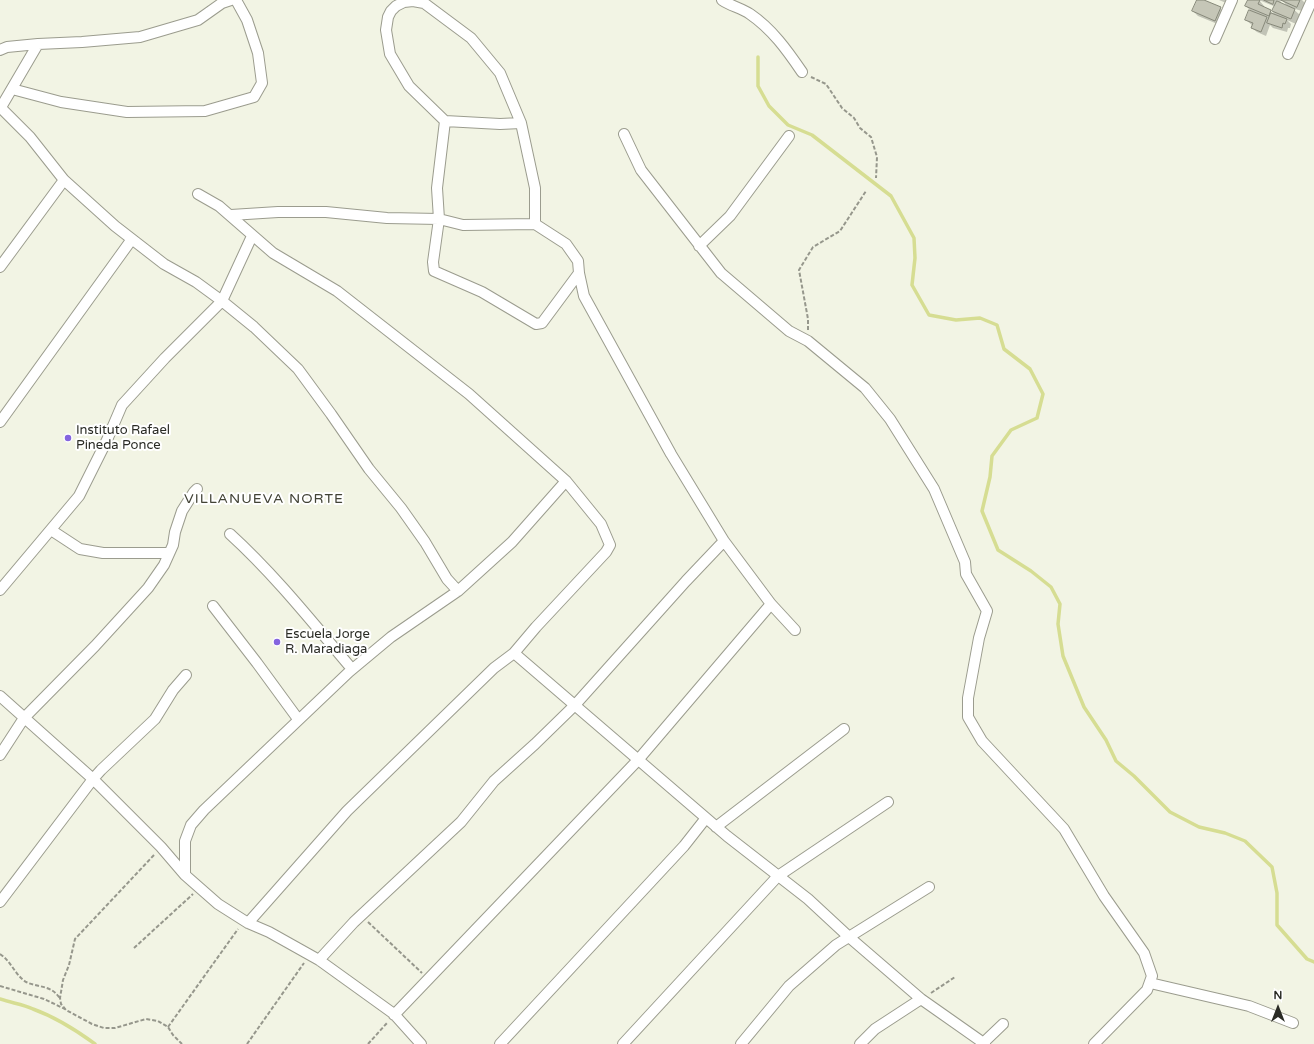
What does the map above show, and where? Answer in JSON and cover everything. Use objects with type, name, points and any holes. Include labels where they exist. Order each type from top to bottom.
[{"type":"street","points":[[12,88],[62,102],[127,112],[205,111],[254,97],[262,83],[258,53],[247,20],[236,0]]},
{"type":"street","points":[[722,0],[749,13],[770,30],[788,51],[802,72]]},
{"type":"street","points":[[1215,39],[1232,0]]},
{"type":"street","points":[[1288,54],[1312,0]]},
{"type":"street","points":[[0,50],[7,47],[38,44],[140,37],[198,20],[225,1]]},
{"type":"street","points":[[521,123],[500,124],[445,121],[409,86],[390,54],[386,30],[388,17],[391,11],[396,6],[404,2],[413,1],[424,3],[471,38],[500,73],[521,123],[535,188],[535,224]]},
{"type":"street","points":[[38,44],[0,108],[30,137],[64,180],[115,226],[164,264],[196,282],[222,301],[254,327],[298,369],[369,468],[425,542],[447,579],[458,591]]},
{"type":"street","points":[[445,121],[437,188],[439,219],[433,262],[434,271],[482,292],[532,322],[542,323],[579,273]]},
{"type":"street","points":[[624,134],[641,170],[721,273],[789,331],[808,341],[864,388],[890,420],[934,489],[965,562],[966,574],[987,611],[979,638],[968,698],[968,717],[982,742],[1064,829],[1104,896],[1144,953],[1152,976],[1148,990],[1094,1044]]},
{"type":"street","points":[[699,246],[730,216],[789,136]]},
{"type":"street","points":[[0,268],[64,180]]},
{"type":"street","points":[[198,194],[231,215],[252,236],[273,253],[337,291],[469,394],[566,481],[601,524],[610,545],[606,552],[536,627],[514,653],[494,668],[347,812],[247,921]]},
{"type":"street","points":[[231,215],[278,212],[326,212],[387,218],[439,219],[463,225],[535,224],[566,244],[578,261],[584,296],[671,454],[724,541],[772,604],[795,630]]},
{"type":"street","points":[[0,590],[79,496],[107,440],[122,405],[164,358],[222,301],[252,236]]},
{"type":"street","points":[[0,422],[132,239]]},
{"type":"street","points":[[185,875],[185,841],[191,825],[204,810],[352,669],[391,637],[458,591],[512,542],[566,481]]},
{"type":"street","points":[[0,755],[24,718],[95,646],[148,588],[164,565],[173,545],[182,511],[194,492],[197,490]]},
{"type":"street","points":[[51,530],[80,549],[103,553],[169,553]]},
{"type":"street","points":[[230,534],[279,583],[352,669]]},
{"type":"street","points":[[319,960],[361,916],[461,822],[494,781],[575,705],[681,586],[724,541]]},
{"type":"street","points":[[394,1014],[638,760],[772,604]]},
{"type":"street","points":[[213,606],[298,719]]},
{"type":"street","points":[[514,653],[716,827],[808,899],[849,937],[921,999],[984,1043],[1003,1024]]},
{"type":"street","points":[[0,902],[93,779],[155,719],[172,690],[186,674]]},
{"type":"street","points":[[0,696],[93,779],[161,847],[185,875],[218,904],[319,960],[394,1014],[421,1044]]},
{"type":"street","points":[[716,827],[844,730]]},
{"type":"street","points":[[623,1044],[778,876],[888,802]]},
{"type":"street","points":[[500,1044],[684,846],[706,818]]},
{"type":"street","points":[[741,1044],[789,986],[836,945],[929,887]]},
{"type":"street","points":[[1150,983],[1249,1006],[1293,1023]]},
{"type":"street","points":[[860,1044],[875,1029],[921,999]]},
{"type":"path","points":[[802,72],[826,84],[842,108],[854,118],[860,128],[871,137],[877,157],[876,178]]},
{"type":"path","points":[[808,341],[808,319],[799,270],[813,247],[840,231],[866,191]]},
{"type":"path","points":[[66,1010],[61,1004],[60,998],[63,980],[69,965],[75,939],[161,847]]},
{"type":"path","points":[[134,948],[199,888]]},
{"type":"path","points":[[361,916],[428,979]]},
{"type":"path","points":[[168,1027],[247,921]]},
{"type":"path","points":[[0,954],[5,957],[17,974],[27,982],[53,991],[60,998]]},
{"type":"path","points":[[247,1044],[309,955]]},
{"type":"path","points":[[921,999],[955,977]]},
{"type":"path","points":[[0,986],[44,999],[92,1024],[104,1028],[115,1028],[146,1019],[158,1021],[168,1027],[172,1035],[182,1044]]},
{"type":"path","points":[[368,1044],[394,1014]]},
{"type":"building","points":[[1197,0],[1204,0],[1221,7],[1215,21],[1192,11]]},
{"type":"building","points":[[1248,0],[1260,0],[1258,4],[1271,10],[1269,16],[1245,6]]},
{"type":"building","points":[[1264,0],[1274,0],[1273,4]]},
{"type":"building","points":[[1281,0],[1300,0],[1297,7]]},
{"type":"building","points":[[1277,1],[1295,9],[1291,19],[1272,11]]},
{"type":"building","points":[[1249,10],[1267,17],[1261,32],[1251,28],[1253,23],[1245,20]]},
{"type":"building","points":[[1271,13],[1287,19],[1285,24],[1283,23],[1282,28],[1267,23]]},
{"type":"waterway","points":[[758,57],[758,86],[769,106],[788,125],[812,135],[891,196],[914,238],[915,258],[912,285],[929,315],[956,320],[980,318],[997,325],[1004,349],[1030,369],[1043,394],[1037,418],[1011,430],[992,456],[990,477],[982,511],[998,550],[1031,571],[1051,587],[1060,604],[1058,624],[1063,656],[1084,707],[1106,740],[1116,761],[1134,776],[1170,812],[1199,827],[1225,833],[1245,841],[1272,867],[1277,893],[1277,925],[1307,959],[1314,962]]},
{"type":"waterway","points":[[0,999],[25,1006],[49,1016],[73,1029],[95,1044]]},
{"type":"place","name":"Instituto Rafael Pineda Ponce","points":[[68,438]]},
{"type":"place","name":"Escuela Jorge R. Maradiaga","points":[[277,642]]},
{"type":"district","name":"VILLANUEVA NORTE","points":[[264,499]]}]
